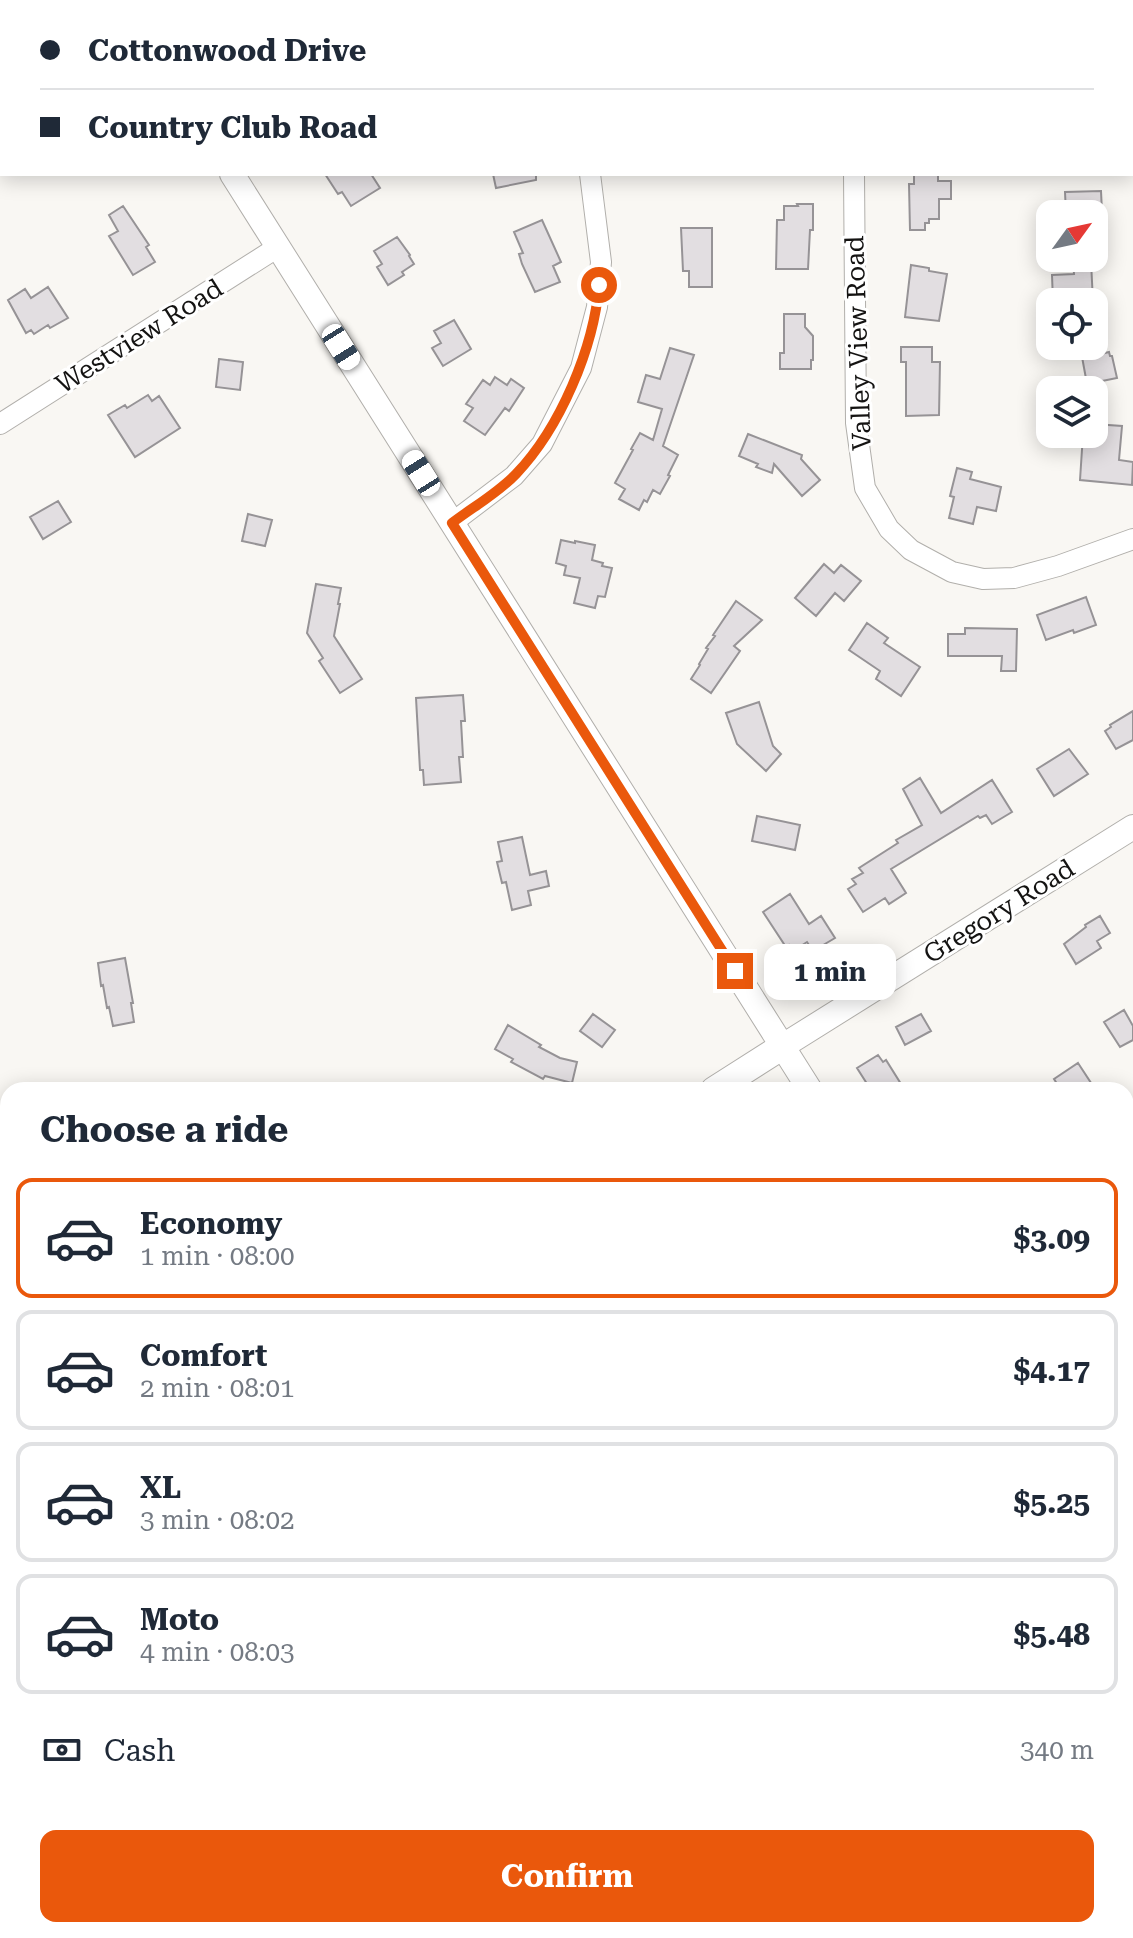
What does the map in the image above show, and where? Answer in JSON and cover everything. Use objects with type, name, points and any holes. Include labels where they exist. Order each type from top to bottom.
[{"type":"main road","points":[[727,1082],[783,1046]]},
{"type":"street","points":[[233,176],[805,1082]]},
{"type":"street","points":[[452,523],[514,476],[542,444],[581,368],[597,307],[601,262],[590,176]]},
{"type":"street","name":"Valley View Road","points":[[854,176],[856,423],[865,488],[889,529],[911,550],[952,572],[983,579],[1014,578],[1133,539]]},
{"type":"street","name":"Westview Road","points":[[0,424],[278,247]]},
{"type":"street","name":"Gregory Road","points":[[783,1046],[1133,827]]},
{"type":"building","points":[[326,176],[372,176],[380,188],[351,206],[342,192],[338,194]]},
{"type":"building","points":[[493,176],[536,176],[536,180],[496,188]]},
{"type":"building","points":[[914,176],[938,176],[938,181],[951,181],[951,199],[939,199],[939,219],[929,219],[925,230],[910,230],[909,184],[914,184]]},
{"type":"building","points":[[1101,191],[1101,200],[1065,200],[1065,192]]},
{"type":"building","points":[[813,204],[808,269],[776,269],[777,220],[784,220],[784,206]]},
{"type":"building","points":[[123,206],[149,245],[146,247],[155,262],[133,275],[109,236],[118,231],[109,215]]},
{"type":"building","points":[[542,220],[561,262],[553,266],[560,282],[535,292],[522,264],[519,254],[523,253],[514,232]]},
{"type":"building","points":[[681,228],[712,228],[712,287],[689,287],[689,271],[683,271]]},
{"type":"building","points":[[397,237],[414,264],[388,285],[377,267],[382,264],[374,251]]},
{"type":"building","points":[[911,265],[947,274],[939,321],[905,317]]},
{"type":"building","points":[[1092,272],[1092,288],[1052,288],[1052,275]]},
{"type":"building","points":[[48,287],[68,318],[34,334],[31,330],[26,333],[8,300],[25,289],[31,298]]},
{"type":"building","points":[[784,314],[805,314],[805,327],[813,336],[811,369],[780,369],[780,353],[784,353]]},
{"type":"building","points":[[454,320],[471,349],[443,366],[432,348],[441,343],[434,331]]},
{"type":"building","points":[[901,347],[932,347],[932,362],[940,362],[939,415],[906,416],[906,362],[901,362]]},
{"type":"building","points":[[670,348],[694,355],[663,446],[678,455],[660,494],[653,490],[639,510],[619,499],[625,489],[615,483],[640,433],[653,440],[662,409],[638,402],[646,375],[660,379]]},
{"type":"building","points":[[1109,352],[1117,378],[1086,376],[1083,360],[1108,360]]},
{"type":"building","points":[[219,359],[243,362],[240,390],[216,387]]},
{"type":"building","points":[[495,377],[507,385],[511,379],[524,388],[509,411],[505,408],[485,435],[464,421],[473,408],[466,404],[483,380],[490,385]]},
{"type":"building","points":[[148,395],[152,401],[159,396],[180,428],[135,457],[108,415]]},
{"type":"building","points":[[1108,425],[1122,426],[1119,460],[1133,462],[1132,485],[1080,480],[1082,448],[1108,448]]},
{"type":"building","points":[[748,434],[802,455],[801,459],[820,480],[802,496],[774,464],[772,473],[756,467],[758,464],[739,456]]},
{"type":"building","points":[[957,468],[972,472],[970,479],[1001,487],[996,511],[977,507],[973,524],[949,518],[954,497],[950,496]]},
{"type":"building","points":[[58,501],[71,522],[43,539],[30,517]]},
{"type":"building","points":[[248,514],[272,520],[265,546],[242,541]]},
{"type":"building","points":[[561,540],[595,545],[592,560],[612,568],[605,597],[598,596],[595,608],[574,603],[580,578],[564,575],[566,566],[556,563]]},
{"type":"building","points":[[824,564],[834,573],[841,565],[861,581],[844,601],[835,593],[816,616],[795,598]]},
{"type":"building","points":[[316,584],[341,588],[334,636],[362,679],[340,693],[319,661],[323,658],[307,633]]},
{"type":"building","points":[[1086,597],[1096,625],[1046,640],[1037,615]]},
{"type":"building","points":[[736,601],[762,620],[734,646],[740,651],[711,693],[691,679],[713,635]]},
{"type":"building","points":[[867,623],[888,638],[884,643],[920,667],[901,696],[876,679],[880,671],[849,650]]},
{"type":"building","points":[[965,628],[1017,629],[1016,671],[1001,671],[1002,656],[948,656],[948,634],[965,634]]},
{"type":"building","points":[[463,695],[465,721],[461,721],[461,782],[424,785],[423,770],[420,770],[416,698]]},
{"type":"building","points":[[759,702],[773,746],[781,754],[766,771],[737,744],[726,713]]},
{"type":"building","points":[[1133,711],[1133,740],[1116,749],[1105,731]]},
{"type":"building","points":[[1069,749],[1088,774],[1054,796],[1037,769]]},
{"type":"building","points":[[920,778],[941,813],[992,780],[1012,812],[992,824],[986,815],[978,816],[891,869],[906,893],[889,904],[885,898],[863,912],[848,889],[856,884],[852,879],[863,873],[859,868],[922,825],[903,789]]},
{"type":"building","points":[[757,816],[800,825],[795,850],[752,841]]},
{"type":"building","points":[[522,837],[530,875],[546,871],[549,886],[528,891],[531,905],[512,910],[506,882],[502,883],[497,862],[502,861],[498,842]]},
{"type":"building","points":[[790,894],[809,924],[821,916],[835,938],[813,951],[807,942],[793,951],[789,945],[786,947],[763,912]]},
{"type":"building","points":[[1100,916],[1110,933],[1097,941],[1101,948],[1076,964],[1064,944]]},
{"type":"building","points":[[125,958],[134,1022],[113,1026],[101,986],[98,963]]},
{"type":"building","points":[[1124,1010],[1133,1026],[1133,1040],[1120,1047],[1104,1022]]},
{"type":"building","points":[[593,1014],[615,1030],[602,1047],[580,1031]]},
{"type":"building","points":[[921,1014],[931,1031],[905,1045],[896,1027]]},
{"type":"building","points":[[508,1025],[541,1045],[539,1047],[560,1058],[577,1062],[572,1082],[545,1076],[543,1079],[511,1062],[513,1059],[495,1049]]},
{"type":"building","points":[[878,1055],[883,1062],[886,1060],[900,1082],[866,1082],[857,1068]]},
{"type":"building","points":[[1078,1063],[1090,1082],[1056,1082],[1054,1079]]},
{"type":"route","points":[[599,285],[597,307],[581,368],[542,444],[514,476],[452,523],[735,971]]}]
